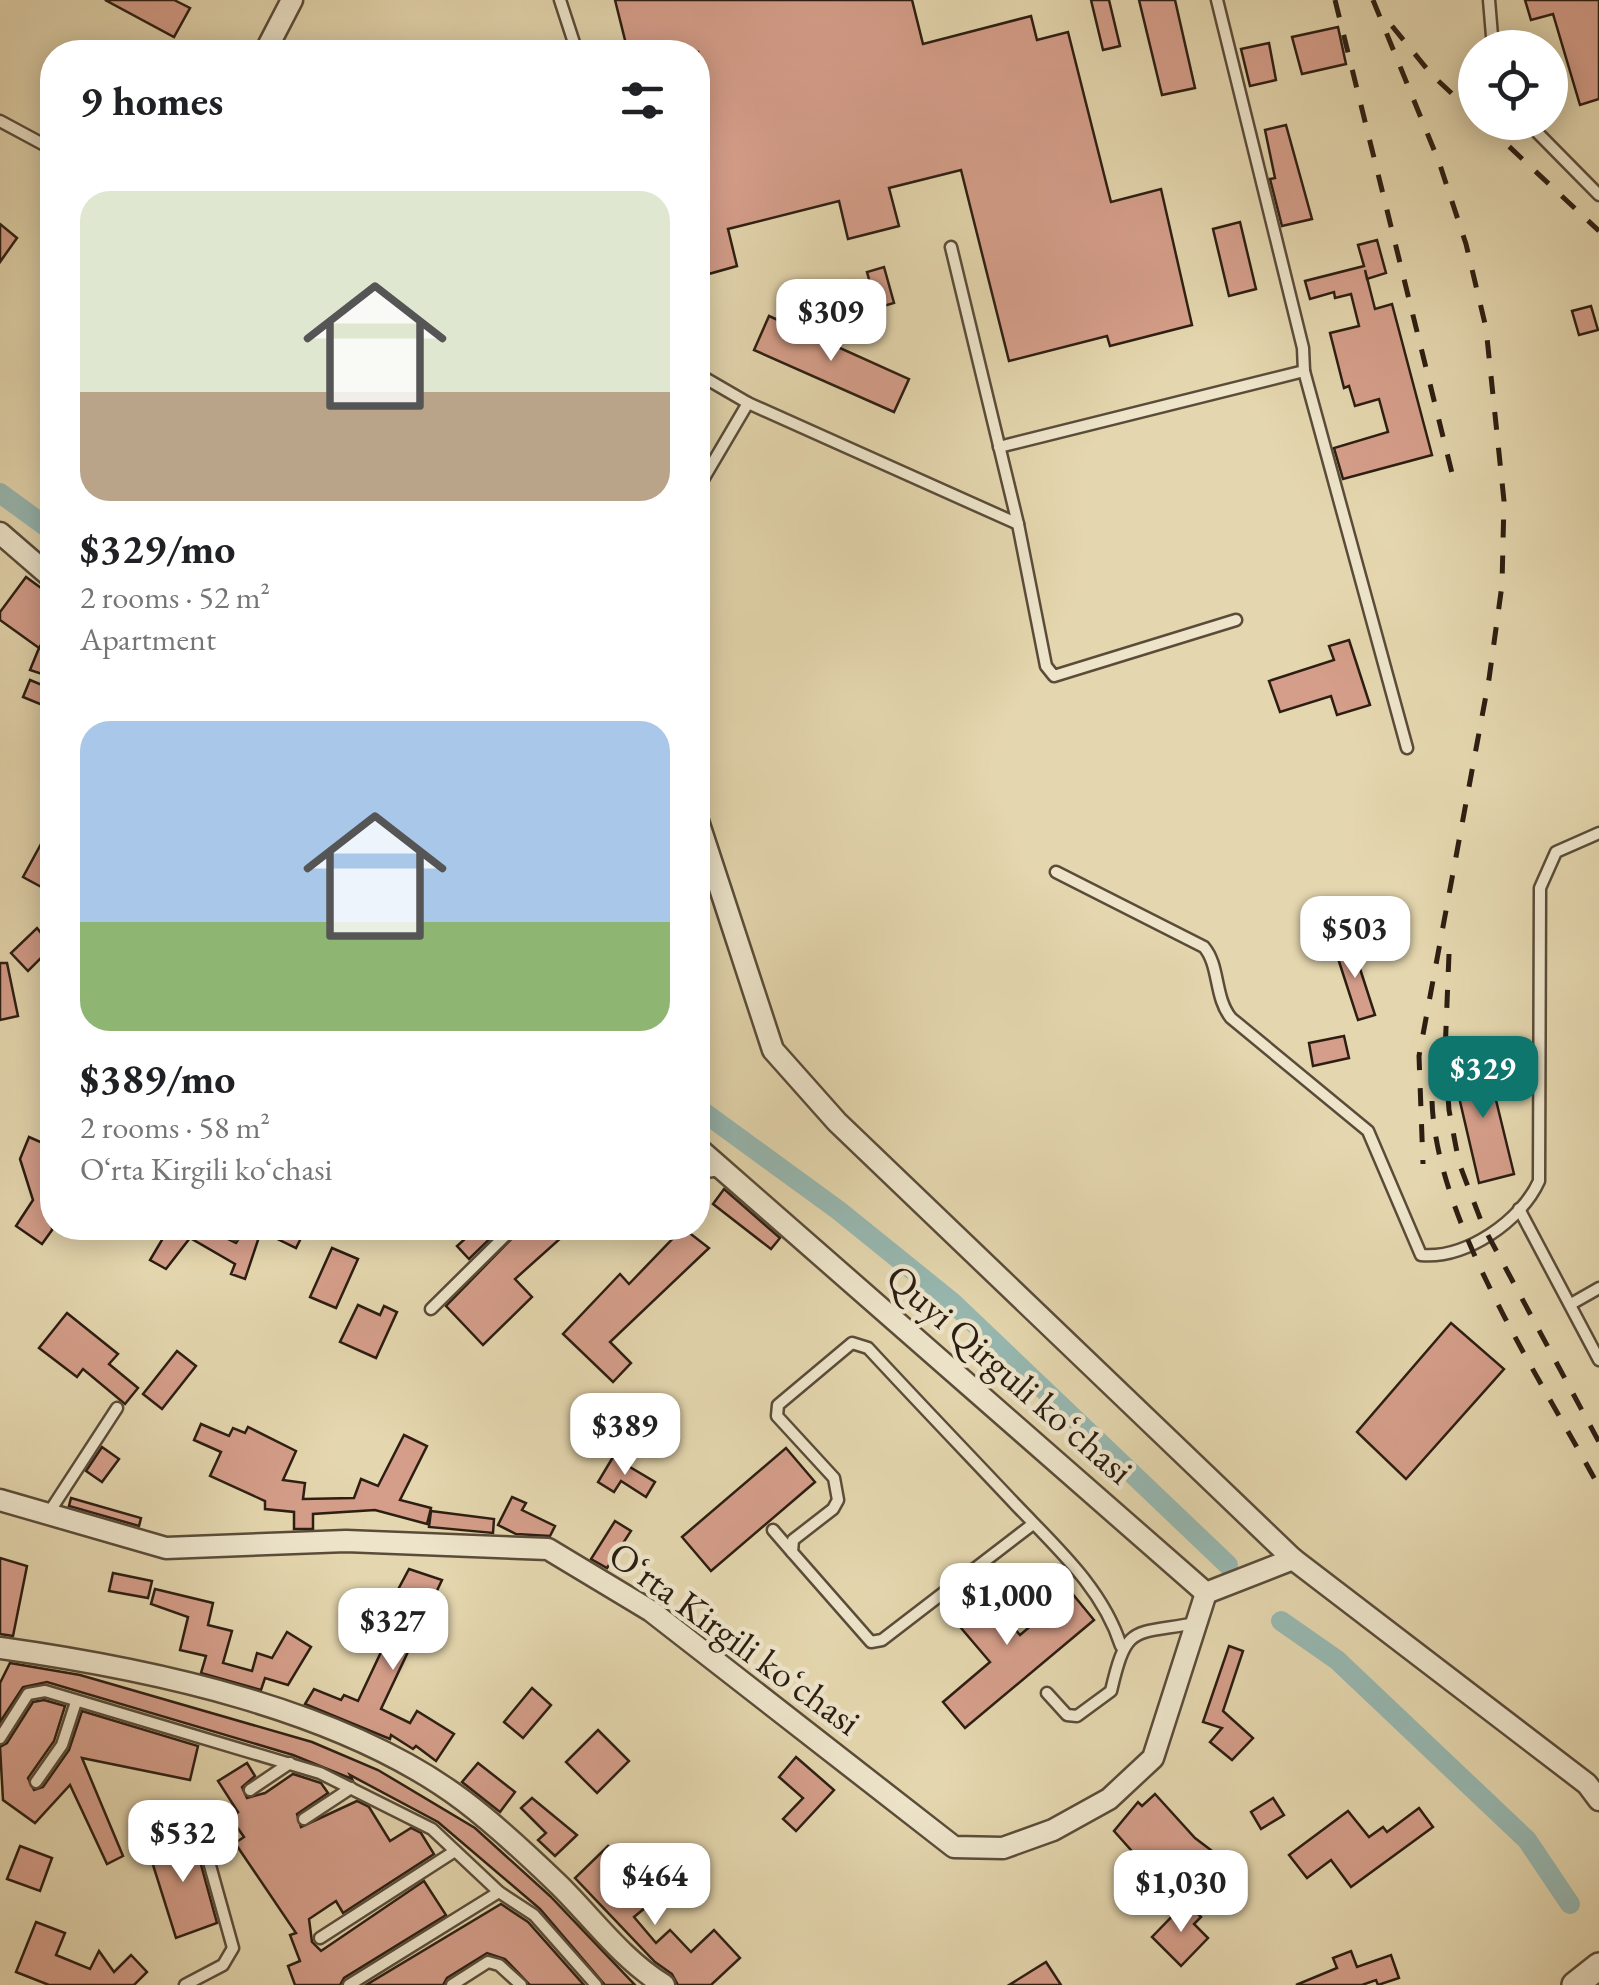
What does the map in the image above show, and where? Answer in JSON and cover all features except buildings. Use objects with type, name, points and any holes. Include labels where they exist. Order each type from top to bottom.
[{"type":"street","points":[[272,40],[292,0]]},
{"type":"street","points":[[0,532],[40,566]]},
{"type":"street","points":[[0,556],[22,548]]},
{"type":"street","points":[[710,858],[773,1050],[837,1122],[1293,1559],[1595,1790]]},
{"type":"street","name":"Quyi Qirguli koʻchasi","points":[[710,1159],[1206,1594]]},
{"type":"street","name":"Oʻrta Kirgili koʻchasi","points":[[0,1500],[166,1548],[346,1542],[548,1548],[651,1611],[954,1848],[1003,1848],[1053,1830],[1109,1799],[1153,1758],[1206,1594]]},
{"type":"street","points":[[1206,1594],[1293,1559]]},
{"type":"street","points":[[0,1648],[80,1660],[186,1685],[295,1716],[392,1752],[465,1802],[559,1885],[641,1971],[664,1985]]},
{"type":"street","points":[[1575,1985],[1599,1966]]},
{"type":"lane","points":[[560,0],[573,40]]},
{"type":"lane","points":[[1217,0],[1303,348],[1304,371],[1408,748]]},
{"type":"lane","points":[[1489,0],[1492,30]]},
{"type":"lane","points":[[0,121],[40,143]]},
{"type":"lane","points":[[1548,140],[1594,182],[1599,195]]},
{"type":"lane","points":[[951,247],[1018,524],[1046,666],[1054,676],[1236,620]]},
{"type":"lane","points":[[1000,447],[1304,371]]},
{"type":"lane","points":[[710,381],[748,403],[1018,524]]},
{"type":"lane","points":[[710,468],[748,403]]},
{"type":"lane","points":[[1056,872],[1204,947],[1211,955],[1222,1007],[1231,1018],[1368,1131],[1421,1256],[1470,1245],[1530,1199],[1540,1163],[1540,888],[1556,852],[1599,833]]},
{"type":"lane","points":[[710,1172],[723,1170]]},
{"type":"lane","points":[[1519,1209],[1599,1360]]},
{"type":"lane","points":[[431,1309],[501,1240]]},
{"type":"lane","points":[[1570,1304],[1599,1288]]},
{"type":"lane","points":[[792,1552],[794,1540],[833,1509],[837,1488],[834,1478],[777,1416],[778,1405],[852,1343],[868,1348],[1092,1587],[1114,1621],[1122,1646]]},
{"type":"lane","points":[[48,1514],[117,1408]]},
{"type":"lane","points":[[772,1530],[871,1642],[882,1640],[1034,1524]]},
{"type":"lane","points":[[1047,1693],[1067,1715],[1077,1716],[1111,1691],[1122,1646],[1130,1636],[1196,1623]]},
{"type":"lane","points":[[0,1738],[28,1694],[45,1690],[290,1764],[350,1788],[432,1829],[499,1892],[534,1915],[596,1985]]},
{"type":"lane","points":[[36,1782],[62,1745],[76,1702]]},
{"type":"lane","points":[[250,1790],[290,1764]]},
{"type":"lane","points":[[304,1820],[350,1788]]},
{"type":"lane","points":[[186,1985],[223,1965],[233,1948],[199,1826]]},
{"type":"lane","points":[[320,1938],[455,1851]]},
{"type":"lane","points":[[349,1985],[499,1892]]},
{"type":"lane","points":[[452,1985],[488,1962],[499,1965],[521,1985]]},
{"type":"waterway","points":[[0,493],[40,522]]},
{"type":"waterway","points":[[710,1117],[838,1210],[952,1302],[1228,1565]]},
{"type":"waterway","points":[[1281,1621],[1337,1660],[1527,1840],[1570,1904]]},
{"type":"railway","points":[[1335,0],[1452,473]]},
{"type":"railway","points":[[1373,0],[1439,162],[1466,244],[1486,328],[1504,501],[1502,585],[1489,679],[1419,1056],[1423,1164]]},
{"type":"railway","points":[[1392,26],[1432,75],[1458,99]]},
{"type":"railway","points":[[1502,140],[1599,231]]},
{"type":"railway","points":[[1449,954],[1445,1053],[1449,1110],[1459,1163],[1483,1226],[1599,1442]]},
{"type":"railway","points":[[1432,1101],[1438,1148],[1471,1248],[1599,1487]]}]
